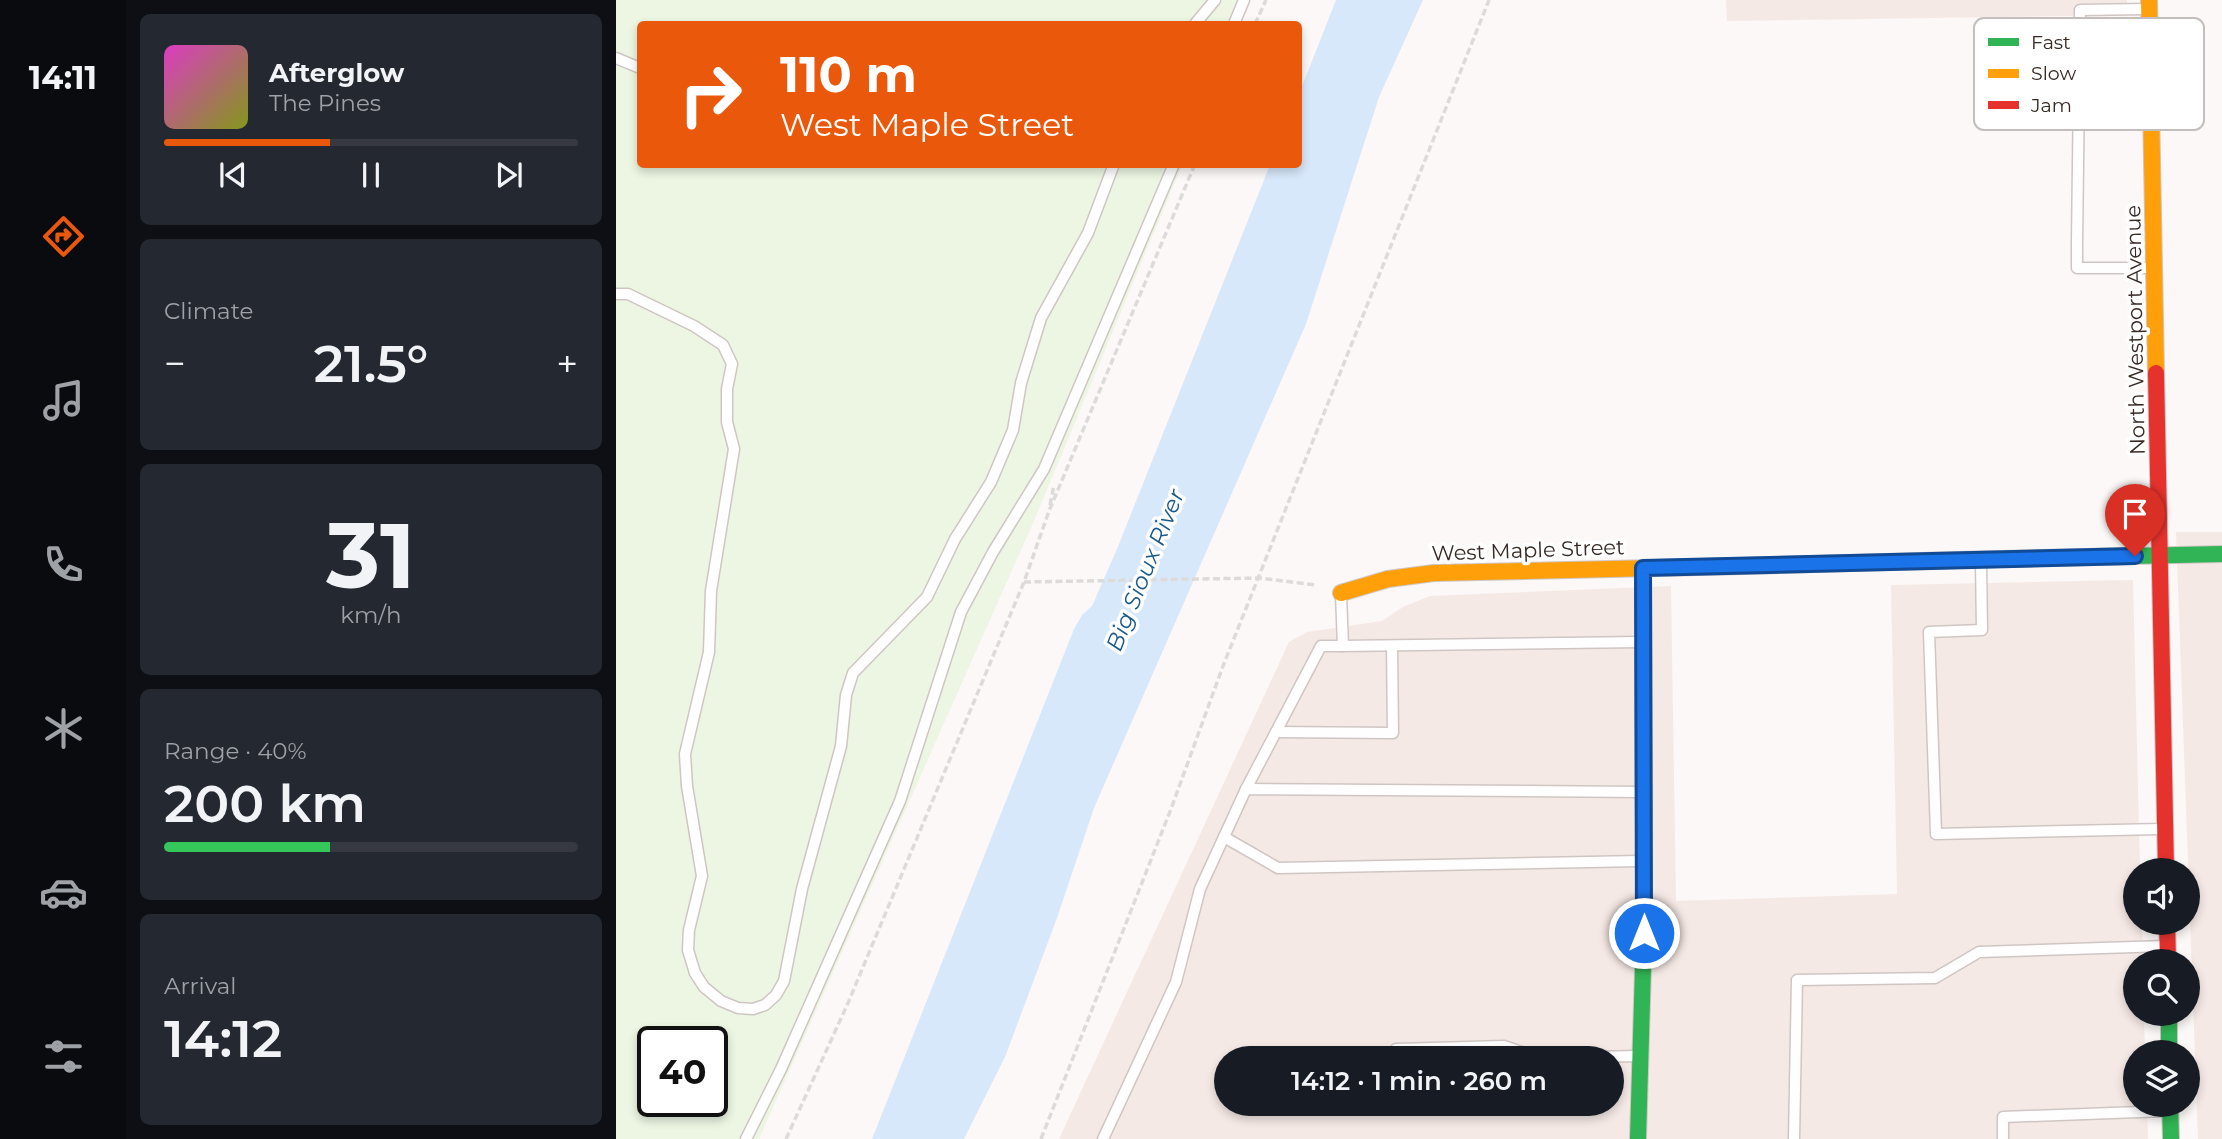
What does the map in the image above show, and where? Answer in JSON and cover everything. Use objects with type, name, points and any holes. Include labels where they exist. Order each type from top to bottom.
[{"type":"street","name":"North Westport Avenue","points":[[2151,130],[2166,858]]},
{"type":"street","name":"West Maple Street","points":[[1341,593],[1409,575],[2222,554]]},
{"type":"street","points":[[1638,1139],[1645,792],[1643,568]]},
{"type":"street","points":[[2171,1117],[2171,1139]]},
{"type":"lane","points":[[1198,21],[1215,0]]},
{"type":"lane","points":[[1235,21],[1244,0]]},
{"type":"lane","points":[[2080,18],[2080,10],[2149,4]]},
{"type":"lane","points":[[616,58],[637,67]]},
{"type":"lane","points":[[2079,130],[2077,268],[2154,268]]},
{"type":"lane","points":[[616,294],[628,294],[694,326],[723,345],[732,364],[727,389],[727,422],[734,449],[711,591],[709,652],[685,754],[687,786],[702,877],[688,950],[695,973],[704,987],[720,1001],[738,1008],[752,1009],[765,1005],[776,995],[784,981],[802,888],[841,746],[845,695],[853,673],[927,597],[955,539],[991,482],[1013,430],[1021,383],[1041,318],[1088,233],[1112,168]]},
{"type":"lane","points":[[746,1139],[781,1069],[900,801],[961,612],[993,552],[1044,469],[1172,168]]},
{"type":"lane","points":[[1981,560],[1982,630],[1929,632],[1936,834],[2165,829]]},
{"type":"lane","points":[[1341,593],[1343,646]]},
{"type":"lane","points":[[1103,1139],[1176,982],[1200,889],[1246,789],[1321,646],[1643,642]]},
{"type":"lane","points":[[1276,732],[1393,733],[1392,646]]},
{"type":"lane","points":[[1246,789],[1645,792]]},
{"type":"lane","points":[[1224,836],[1278,867],[1644,861]]},
{"type":"lane","points":[[1794,1139],[1797,980],[1935,978],[1979,952],[2123,954]]},
{"type":"lane","points":[[1624,1056],[1641,1056]]},
{"type":"lane","points":[[2003,1139],[2003,1116],[2123,1110]]},
{"type":"path","points":[[1256,21],[1266,0]]},
{"type":"path","points":[[1041,1139],[1171,809],[1223,666],[1489,0]]},
{"type":"path","points":[[786,1139],[848,1003],[1024,582],[1049,511],[1193,168]]},
{"type":"path","points":[[1024,582],[1259,578],[1311,584],[1341,593]]},
{"type":"shaded area","points":[[1726,0],[2127,0],[2128,15],[1727,21]]},
{"type":"shaded area","points":[[2176,532],[2222,532],[2222,1139],[2198,1139],[2200,1040],[2194,1040],[2194,1026],[2200,1026],[2200,949],[2191,949],[2191,935],[2200,935],[2200,858],[2188,858]]},
{"type":"shaded area","points":[[2133,580],[2140,858],[2123,858],[2123,935],[2142,935],[2143,949],[2123,949],[2123,1026],[2144,1026],[2145,1040],[2123,1040],[2123,1117],[2147,1117],[2148,1139],[1059,1139],[1289,642],[1307,632],[1382,621],[1403,607],[1430,596],[1671,586],[1676,901],[1897,894],[1891,585]]},
{"type":"green space","points":[[616,0],[1250,0],[1241,21],[637,21],[637,168],[1181,168],[1034,521],[759,1139],[616,1139]]},
{"type":"water","name":"Big Sioux River","points":[[1336,0],[1423,0],[1379,97],[1306,324],[1094,808],[1057,918],[1005,1057],[964,1139],[872,1139],[1074,629],[1082,615],[1092,606],[1117,549],[1269,168],[1302,168],[1302,86]]},
{"type":"traffic: fast","points":[[1958,560],[2222,554]]},
{"type":"traffic: fast","points":[[1638,1139],[1644,933],[1644,809]]},
{"type":"traffic: fast","points":[[2169,1026],[2169,1040]]},
{"type":"traffic: fast","points":[[2170,1117],[2171,1139]]},
{"type":"traffic: slow","points":[[2149,0],[2149,18]]},
{"type":"traffic: slow","points":[[2151,130],[2156,373]]},
{"type":"traffic: slow","points":[[1341,593],[1388,579],[1434,573],[1743,566]]},
{"type":"traffic: slow","points":[[1643,568],[1644,809]]},
{"type":"traffic: jam","points":[[2156,373],[2166,858]]},
{"type":"traffic: jam","points":[[1743,566],[1958,560]]},
{"type":"traffic: jam","points":[[2167,935],[2168,949]]},
{"type":"route","points":[[1644,933],[1643,568],[2135,556]]}]
